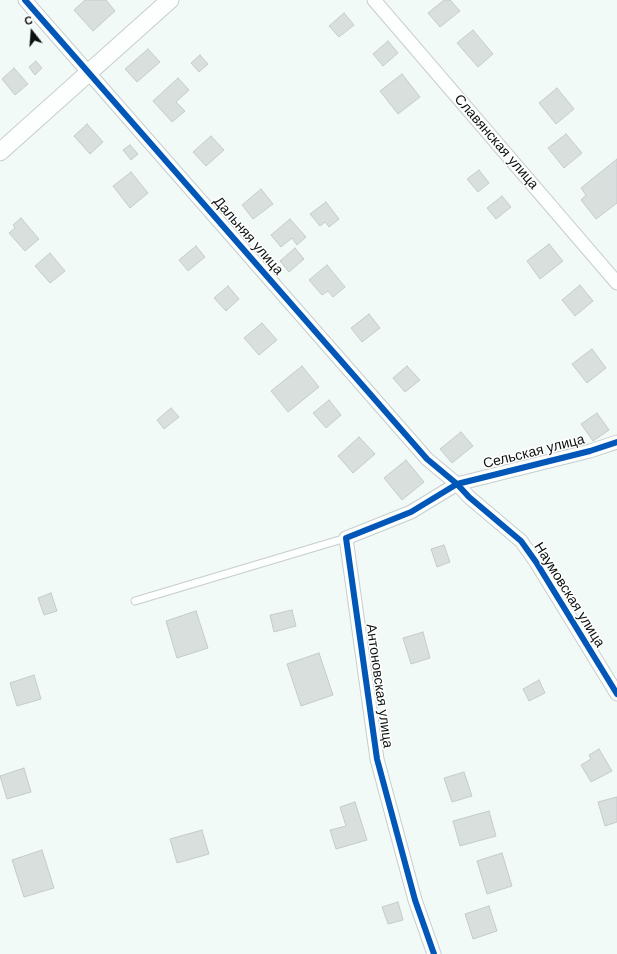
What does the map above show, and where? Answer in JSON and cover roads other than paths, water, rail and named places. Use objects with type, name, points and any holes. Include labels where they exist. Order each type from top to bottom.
[{"type":"street","name":"Дальняя улица","points":[[26,0],[427,459],[457,484]]},
{"type":"street","points":[[0,152],[170,0]]},
{"type":"street","name":"Славянская улица","points":[[374,0],[617,283]]},
{"type":"street","name":"Сельская улица","points":[[457,484],[590,451],[617,442]]},
{"type":"street","points":[[346,538],[411,512],[457,484]]},
{"type":"street","name":"Наумовская улица","points":[[457,484],[469,497],[521,541],[536,562],[617,694]]},
{"type":"street","name":"Антоновская улица","points":[[346,538],[377,759],[415,900],[434,954]]},
{"type":"lane","points":[[135,601],[346,538]]}]
